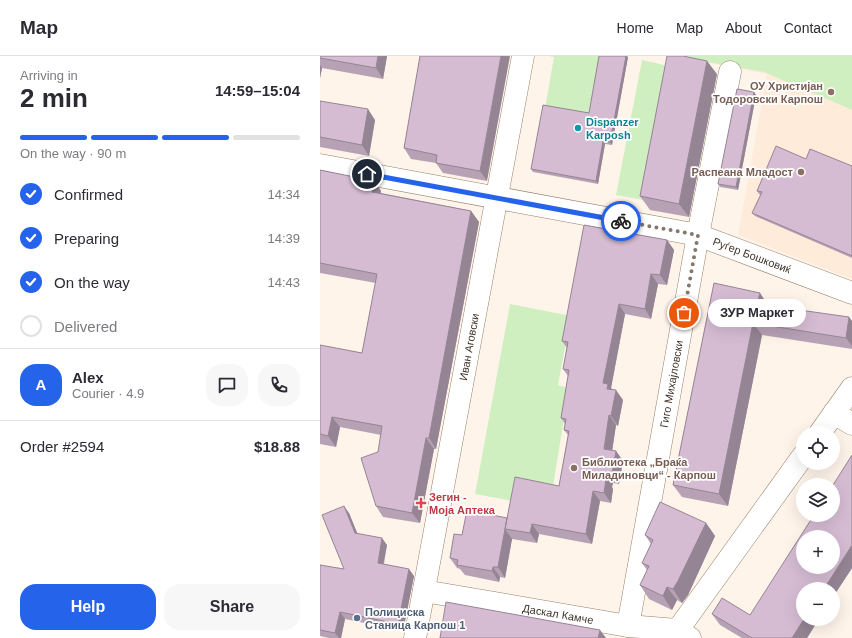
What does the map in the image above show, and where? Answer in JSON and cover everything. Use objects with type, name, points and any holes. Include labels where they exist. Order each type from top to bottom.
[{"type":"street","name":"Иван Аговски","points":[[415,638],[498,198],[523,56]]},
{"type":"street","name":"Гиго Михајловски","points":[[628,626],[698,235],[730,72]]},
{"type":"street","name":"Руѓер Бошковиќ","points":[[320,165],[698,235],[852,293]]},
{"type":"street","points":[[831,426],[843,418],[852,388]]},
{"type":"street","points":[[680,635],[796,466]]},
{"type":"street","name":"Даскал Камче","points":[[424,591],[680,635]]},
{"type":"shaded area","name":"Распеана Младост","points":[[673,56],[852,56],[852,279],[738,235],[767,74]]},
{"type":"green space","points":[[548,56],[602,56],[591,116],[545,108],[554,57]]},
{"type":"green space","name":"ОУ Христијан Тодоровски Карпош","points":[[673,56],[852,56],[852,110],[764,72]]},
{"type":"green space","points":[[642,60],[673,67],[648,201],[616,195]]},
{"type":"green space","points":[[510,304],[571,316],[558,385],[569,388],[553,486],[513,501],[475,494]]},
{"type":"building","points":[[320,56],[378,56],[376,68],[320,58]]},
{"type":"building","points":[[420,56],[501,56],[480,171],[436,163],[437,155],[404,148]]},
{"type":"building","name":"Dispanzer Karposh","points":[[599,56],[626,56],[610,142],[603,141],[596,181],[531,169],[543,105],[589,113]]},
{"type":"building","points":[[667,56],[683,56],[707,61],[679,204],[640,196]]},
{"type":"building","points":[[737,89],[754,92],[736,187],[718,184]]},
{"type":"building","points":[[320,101],[368,109],[362,145],[320,137]]},
{"type":"building","points":[[776,146],[806,159],[810,149],[852,166],[852,256],[752,213],[762,192],[757,191]]},
{"type":"building","points":[[320,170],[374,181],[372,192],[471,211],[429,438],[426,438],[412,513],[376,506],[361,458],[378,452],[382,426],[332,417],[328,436],[320,434],[320,345],[362,353],[377,274],[320,263]]},
{"type":"building","points":[[584,225],[667,240],[660,275],[651,274],[645,309],[619,304],[603,383],[608,384],[607,389],[616,390],[611,416],[609,415],[604,449],[616,451],[612,474],[606,473],[604,493],[593,491],[586,534],[532,524],[530,533],[505,529],[515,477],[559,486],[569,431],[564,430],[566,419],[561,418],[569,370],[563,369],[568,342],[562,341]]},
{"type":"building","points":[[714,283],[760,293],[757,304],[849,317],[846,338],[753,323],[719,494],[673,485]]},
{"type":"building","points":[[852,455],[852,545],[840,564],[840,530],[804,530],[810,522],[840,522],[840,478],[837,478]]},
{"type":"building","points":[[660,502],[706,523],[678,581],[673,589],[667,587],[663,596],[640,585],[649,566],[642,563],[653,540],[645,535]]},
{"type":"building","points":[[344,506],[355,533],[382,538],[378,563],[409,569],[398,624],[340,612],[335,633],[320,630],[320,565],[344,569],[322,515]]},
{"type":"building","points":[[467,510],[507,518],[498,567],[493,567],[492,571],[457,565],[458,560],[450,558],[454,534],[462,535]]},
{"type":"building","points":[[796,543],[796,574],[834,574],[828,582],[796,582],[796,626],[800,626],[792,638],[752,638],[712,614],[722,598],[750,615]]},
{"type":"building","points":[[446,602],[600,630],[598,638],[440,638]]},
{"type":"way so far","points":[[621,221],[698,235],[684,313]]},
{"type":"place","name":"ОУ Христијан Тодоровски Карпош","points":[[831,92]]},
{"type":"place","name":"Dispanzer Karposh","points":[[578,128]]},
{"type":"place","name":"Распеана Младост","points":[[801,172]]},
{"type":"place","name":"ЗУР Маркет","points":[[684,313]]},
{"type":"place","name":"Библиотека „Браќа Миладиновци“ - Карпош","points":[[574,468]]},
{"type":"place","name":"Зегин - Моја Аптека","points":[[421,503]]},
{"type":"place","name":"Полициска Станица Карпош 1","points":[[357,618]]},
{"type":"route","points":[[367,174],[621,221]]}]
